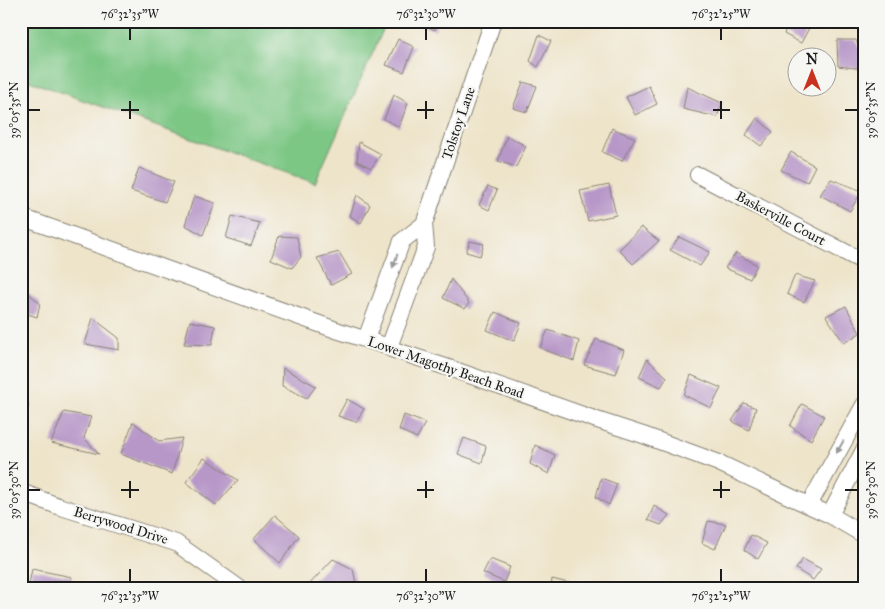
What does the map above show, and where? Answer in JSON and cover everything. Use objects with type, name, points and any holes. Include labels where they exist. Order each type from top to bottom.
[{"type":"street","name":"Tolstoy Lane","points":[[389,347],[426,247],[424,224],[493,21]]},
{"type":"street","name":"Baskerville Court","points":[[698,174],[864,262]]},
{"type":"street","name":"Lower Magothy Beach Road","points":[[21,217],[330,328],[643,434],[719,463],[830,515],[864,535]]},
{"type":"street","points":[[366,339],[402,241],[424,224]]},
{"type":"street","points":[[809,505],[864,405]]},
{"type":"street","points":[[830,515],[864,450]]},
{"type":"street","name":"Berrywood Drive","points":[[21,492],[58,506],[176,543],[239,588]]},
{"type":"green space","points":[[21,21],[387,21],[315,183],[21,78]]},
{"type":"building","points":[[411,21],[437,21],[435,30]]},
{"type":"building","points":[[788,21],[809,28],[801,43],[784,34]]},
{"type":"building","points":[[539,35],[551,41],[538,67],[530,61]]},
{"type":"building","points":[[398,39],[414,47],[404,72],[386,65]]},
{"type":"building","points":[[837,40],[856,40],[860,50],[864,51],[864,69],[838,66]]},
{"type":"building","points":[[523,82],[537,86],[527,112],[513,108]]},
{"type":"building","points":[[649,86],[657,104],[635,115],[626,97]]},
{"type":"building","points":[[687,87],[722,103],[717,117],[683,109]]},
{"type":"building","points":[[394,95],[408,103],[399,127],[384,119]]},
{"type":"building","points":[[757,118],[773,132],[761,146],[746,135]]},
{"type":"building","points":[[612,128],[635,138],[622,161],[602,152]]},
{"type":"building","points":[[507,136],[526,146],[516,167],[498,161]]},
{"type":"building","points":[[359,142],[381,154],[371,168],[357,161]]},
{"type":"building","points":[[791,152],[815,166],[807,182],[781,170]]},
{"type":"building","points":[[139,168],[174,182],[165,202],[131,191]]},
{"type":"building","points":[[831,179],[862,191],[850,211],[820,195]]},
{"type":"building","points":[[609,185],[616,215],[588,221],[580,191]]},
{"type":"building","points":[[488,186],[497,190],[489,210],[479,205]]},
{"type":"building","points":[[357,195],[370,205],[361,223],[350,216]]},
{"type":"building","points":[[194,196],[215,203],[203,235],[185,225]]},
{"type":"building","points":[[232,216],[260,223],[251,246],[226,238]]},
{"type":"building","points":[[641,227],[659,241],[633,264],[619,250]]},
{"type":"building","points":[[279,236],[297,237],[301,257],[292,268],[271,259]]},
{"type":"building","points":[[679,237],[710,252],[700,266],[670,250]]},
{"type":"building","points":[[470,241],[484,244],[480,256],[466,252]]},
{"type":"building","points":[[339,252],[352,274],[331,285],[317,258]]},
{"type":"building","points":[[736,253],[757,265],[750,279],[725,268]]},
{"type":"building","points":[[795,275],[815,281],[804,302],[787,294]]},
{"type":"building","points":[[451,279],[469,303],[465,309],[443,298]]},
{"type":"building","points":[[21,287],[40,303],[37,317],[21,312]]},
{"type":"building","points":[[846,306],[860,333],[844,343],[826,316]]},
{"type":"building","points":[[495,312],[521,323],[514,341],[487,330]]},
{"type":"building","points":[[93,318],[119,338],[119,350],[85,344]]},
{"type":"building","points":[[190,321],[215,326],[212,345],[184,344]]},
{"type":"building","points":[[548,330],[579,341],[574,361],[540,348]]},
{"type":"building","points":[[596,339],[624,350],[616,374],[584,365]]},
{"type":"building","points":[[647,359],[667,377],[661,387],[639,377]]},
{"type":"building","points":[[283,368],[316,386],[307,398],[282,386]]},
{"type":"building","points":[[691,375],[721,388],[711,408],[684,395]]},
{"type":"building","points":[[347,399],[364,409],[356,422],[338,416]]},
{"type":"building","points":[[21,402],[29,404],[22,430],[21,430]]},
{"type":"building","points":[[744,403],[756,408],[749,430],[732,421]]},
{"type":"building","points":[[802,404],[824,416],[811,440],[790,426]]},
{"type":"building","points":[[64,412],[91,417],[84,438],[99,454],[51,443]]},
{"type":"building","points":[[404,415],[425,423],[417,438],[399,430]]},
{"type":"building","points":[[133,422],[159,441],[182,438],[172,474],[121,454]]},
{"type":"building","points":[[464,438],[486,446],[482,463],[458,454]]},
{"type":"building","points":[[535,445],[555,455],[549,474],[530,464]]},
{"type":"building","points":[[204,458],[238,480],[216,505],[186,482]]},
{"type":"building","points":[[601,478],[617,484],[609,505],[596,497]]},
{"type":"building","points":[[654,506],[669,515],[661,525],[648,520]]},
{"type":"building","points":[[275,515],[299,536],[280,563],[254,539]]},
{"type":"building","points":[[708,521],[726,524],[715,549],[702,543]]},
{"type":"building","points":[[751,535],[767,543],[758,559],[744,550]]},
{"type":"building","points":[[333,559],[353,569],[357,588],[306,588]]},
{"type":"building","points":[[490,559],[510,567],[504,582],[483,573]]},
{"type":"building","points":[[803,559],[821,569],[813,580],[796,569]]},
{"type":"building","points":[[32,569],[72,577],[67,588],[44,588],[29,584]]},
{"type":"building","points":[[552,579],[581,586],[580,588],[551,588]]}]
